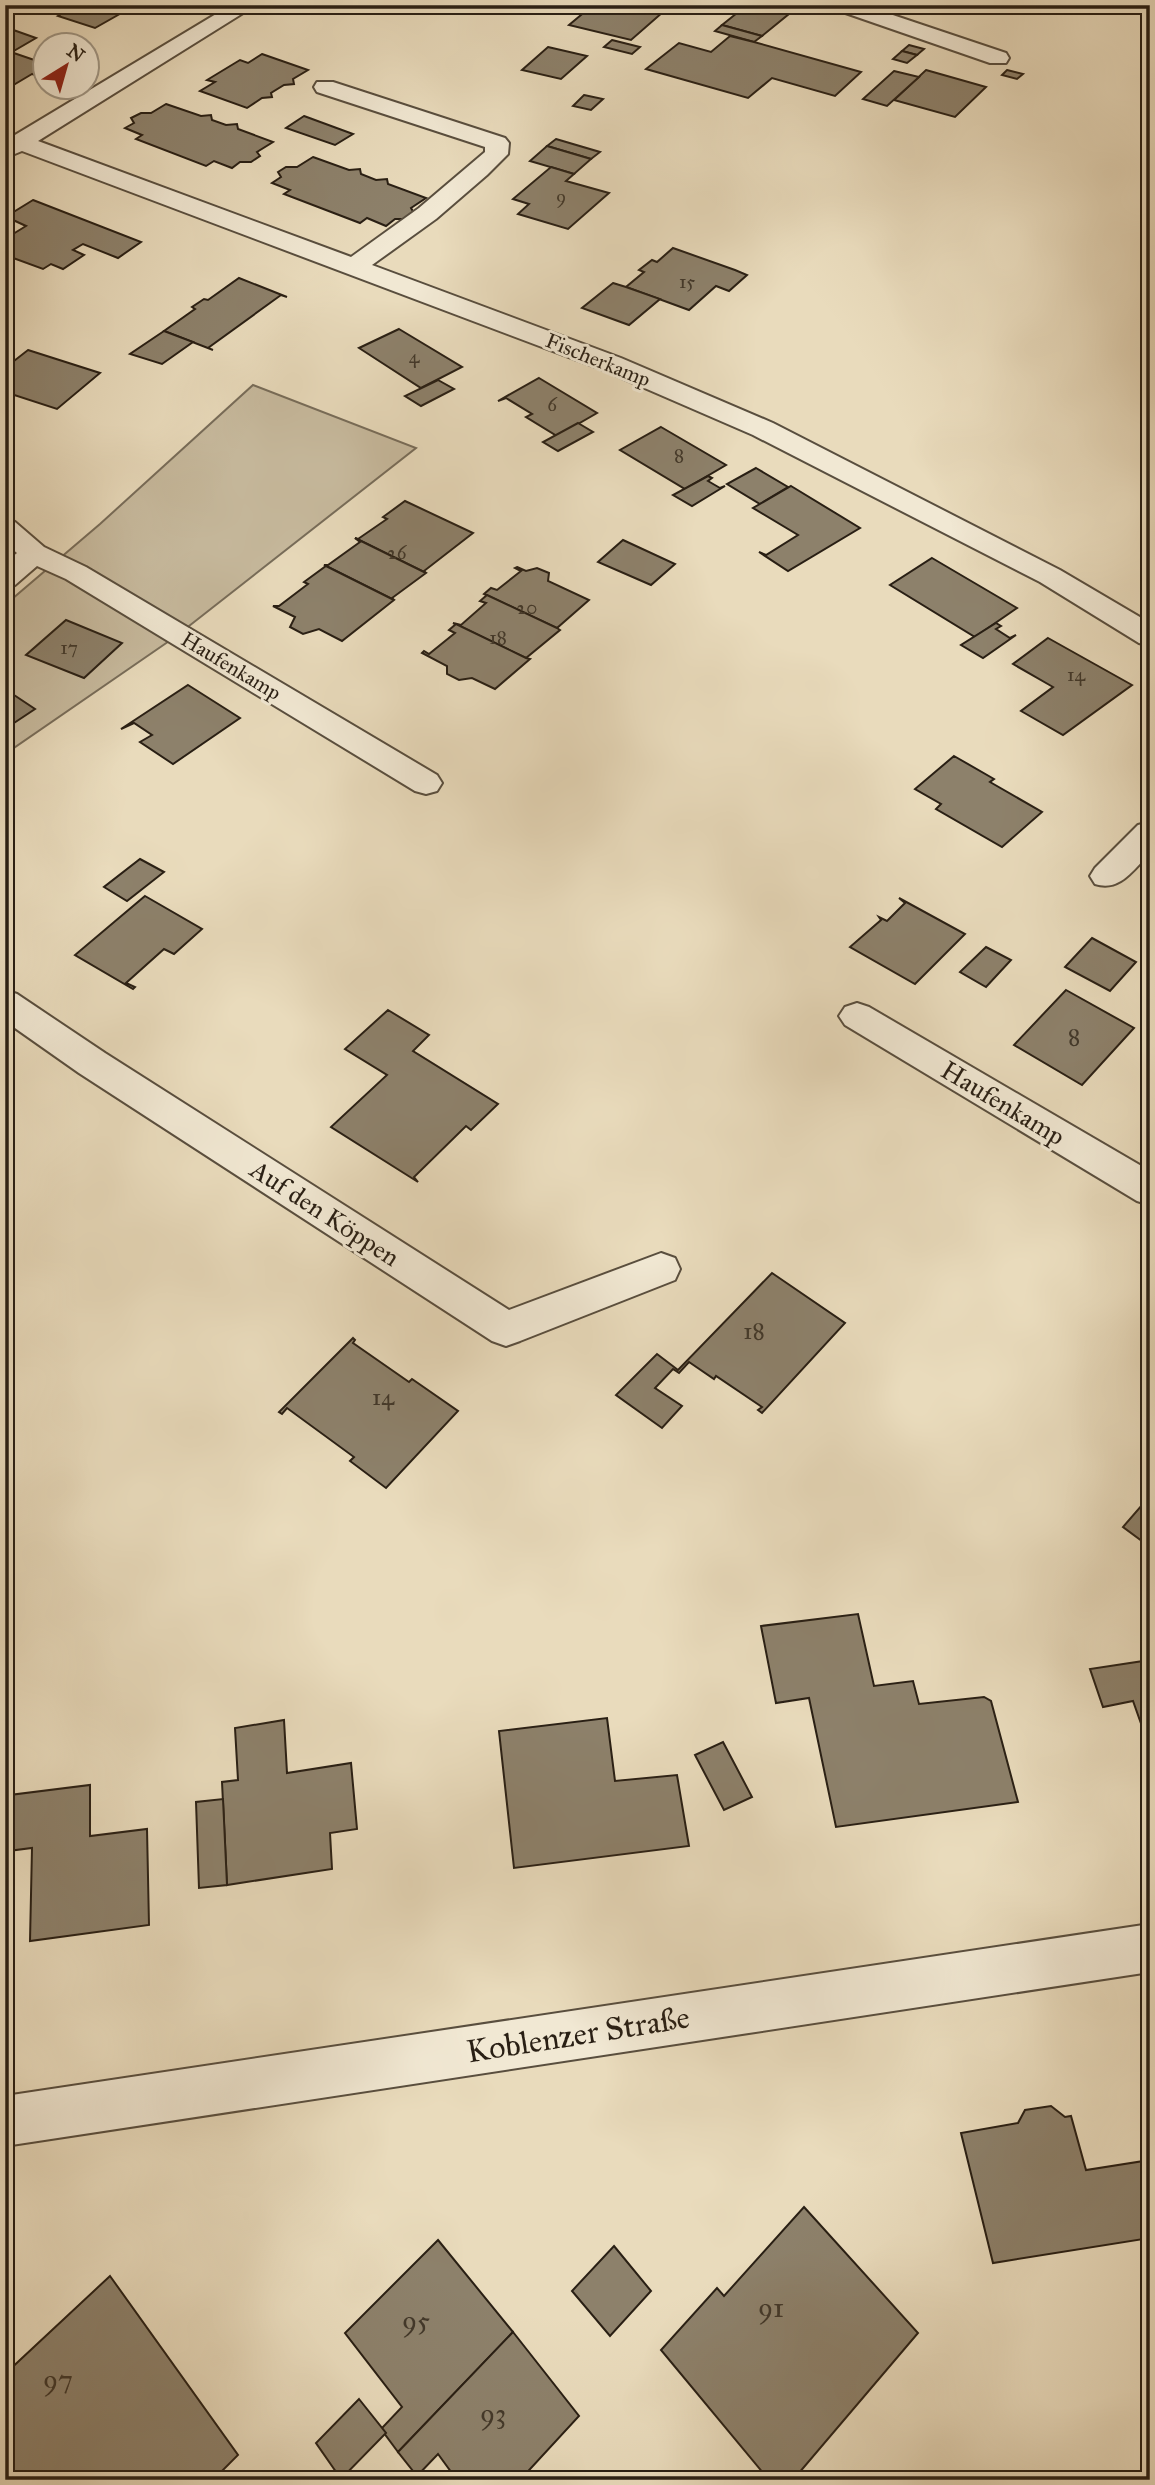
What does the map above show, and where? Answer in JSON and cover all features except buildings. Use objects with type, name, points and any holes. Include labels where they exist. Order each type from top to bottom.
[{"type":"street","points":[[13,146],[246,5]]},
{"type":"street","points":[[841,5],[998,58]]},
{"type":"street","points":[[325,87],[497,143],[496,154],[454,194],[407,231],[353,267]]},
{"type":"street","name":"Fischerkamp","points":[[13,146],[353,267],[612,364],[762,429],[1049,576],[1150,636]]},
{"type":"street","name":"Haufenkamp","points":[[5,527],[34,554],[76,573],[426,783]]},
{"type":"street","points":[[5,579],[34,554]]},
{"type":"street","points":[[1107,876],[1150,833]]},
{"type":"street","name":"Auf den Köppen","points":[[5,1003],[92,1063],[506,1329],[661,1269]]},
{"type":"street","name":"Haufenkamp","points":[[857,1016],[1150,1189]]},
{"type":"street","name":"Koblenzer Straße","points":[[5,2121],[1150,1948]]},
{"type":"shaded area","points":[[253,385],[416,448],[175,637],[5,754],[5,605],[100,524]]}]
